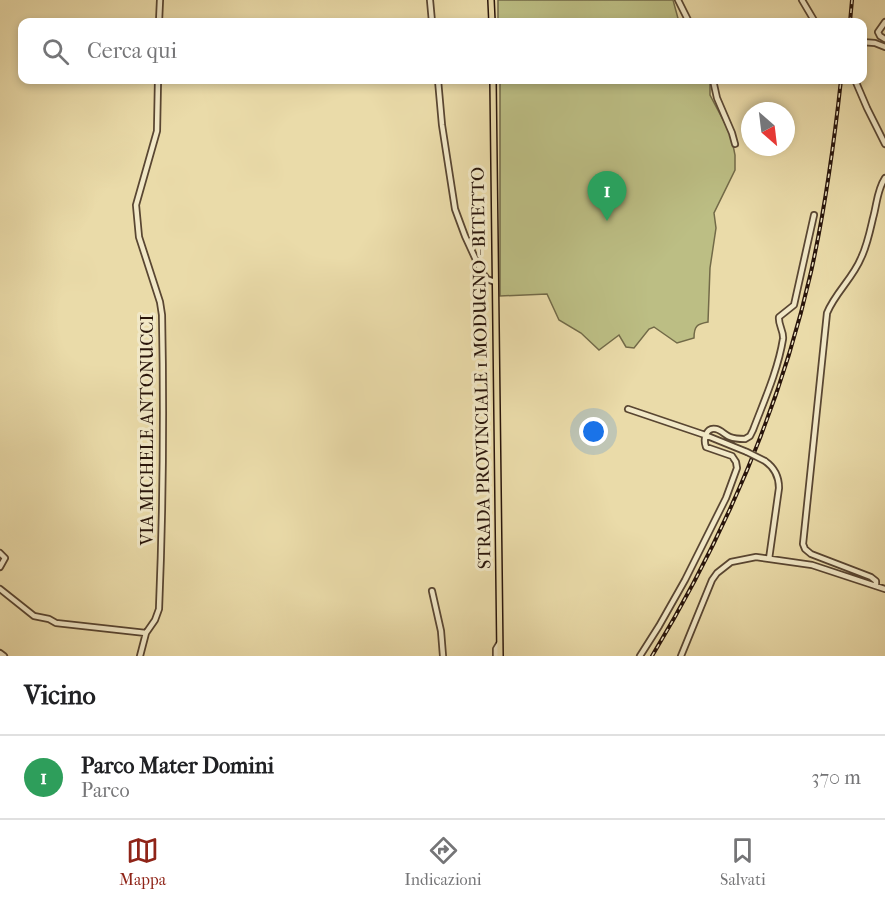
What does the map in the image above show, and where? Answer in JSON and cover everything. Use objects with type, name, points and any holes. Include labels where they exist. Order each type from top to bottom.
[{"type":"main road","points":[[491,0],[492,18]]},
{"type":"main road","name":"STRADA PROVINCIALE 1 MODUGNO - BITETTO","points":[[493,84],[500,642],[498,656]]},
{"type":"street","points":[[159,18],[160,0]]},
{"type":"street","points":[[430,0],[432,18]]},
{"type":"street","points":[[678,0],[687,18]]},
{"type":"street","points":[[802,0],[813,18]]},
{"type":"street","points":[[885,22],[878,32],[885,39]]},
{"type":"street","points":[[867,42],[885,47]]},
{"type":"street","name":"VIA MICHELE ANTONUCCI","points":[[140,656],[146,633],[158,614],[164,431],[162,315],[139,237],[136,205],[157,130],[158,84]]},
{"type":"street","points":[[438,84],[455,209],[481,271],[487,279],[495,282]]},
{"type":"street","points":[[714,84],[735,144]]},
{"type":"street","points":[[857,84],[885,144]]},
{"type":"street","points":[[876,586],[876,581],[871,577],[811,554],[802,544],[827,313],[850,279],[862,256],[881,184],[885,178]]},
{"type":"street","points":[[640,656],[685,580],[726,498],[737,468],[736,462],[732,456],[706,447],[705,435],[712,429],[720,430],[736,439],[745,439],[750,436],[773,376],[784,337],[779,317],[794,305],[814,215]]},
{"type":"street","points":[[628,409],[747,452],[773,468],[779,479],[779,488],[769,559]]},
{"type":"street","points":[[0,553],[4,558],[0,567]]},
{"type":"street","points":[[681,656],[706,592],[717,573],[731,562],[756,557],[800,563],[885,589]]},
{"type":"street","points":[[0,589],[34,616],[56,623],[146,633]]},
{"type":"street","points":[[432,591],[441,631],[443,656]]},
{"type":"street","points":[[0,653],[4,656]]},
{"type":"green space","points":[[498,0],[673,0],[678,18],[498,18]]},
{"type":"green space","points":[[500,84],[710,84],[710,95],[731,135],[735,170],[714,213],[716,228],[710,268],[708,322],[697,326],[694,338],[677,343],[654,327],[649,329],[634,348],[626,347],[619,335],[599,350],[581,333],[559,320],[547,294],[500,296]]},
{"type":"railway","points":[[850,18],[852,0]]},
{"type":"railway","points":[[652,656],[703,565],[726,518],[766,422],[783,373],[816,248],[829,176],[840,84]]},
{"type":"place","name":"Parco Mater Domini","points":[[607,221]]}]
